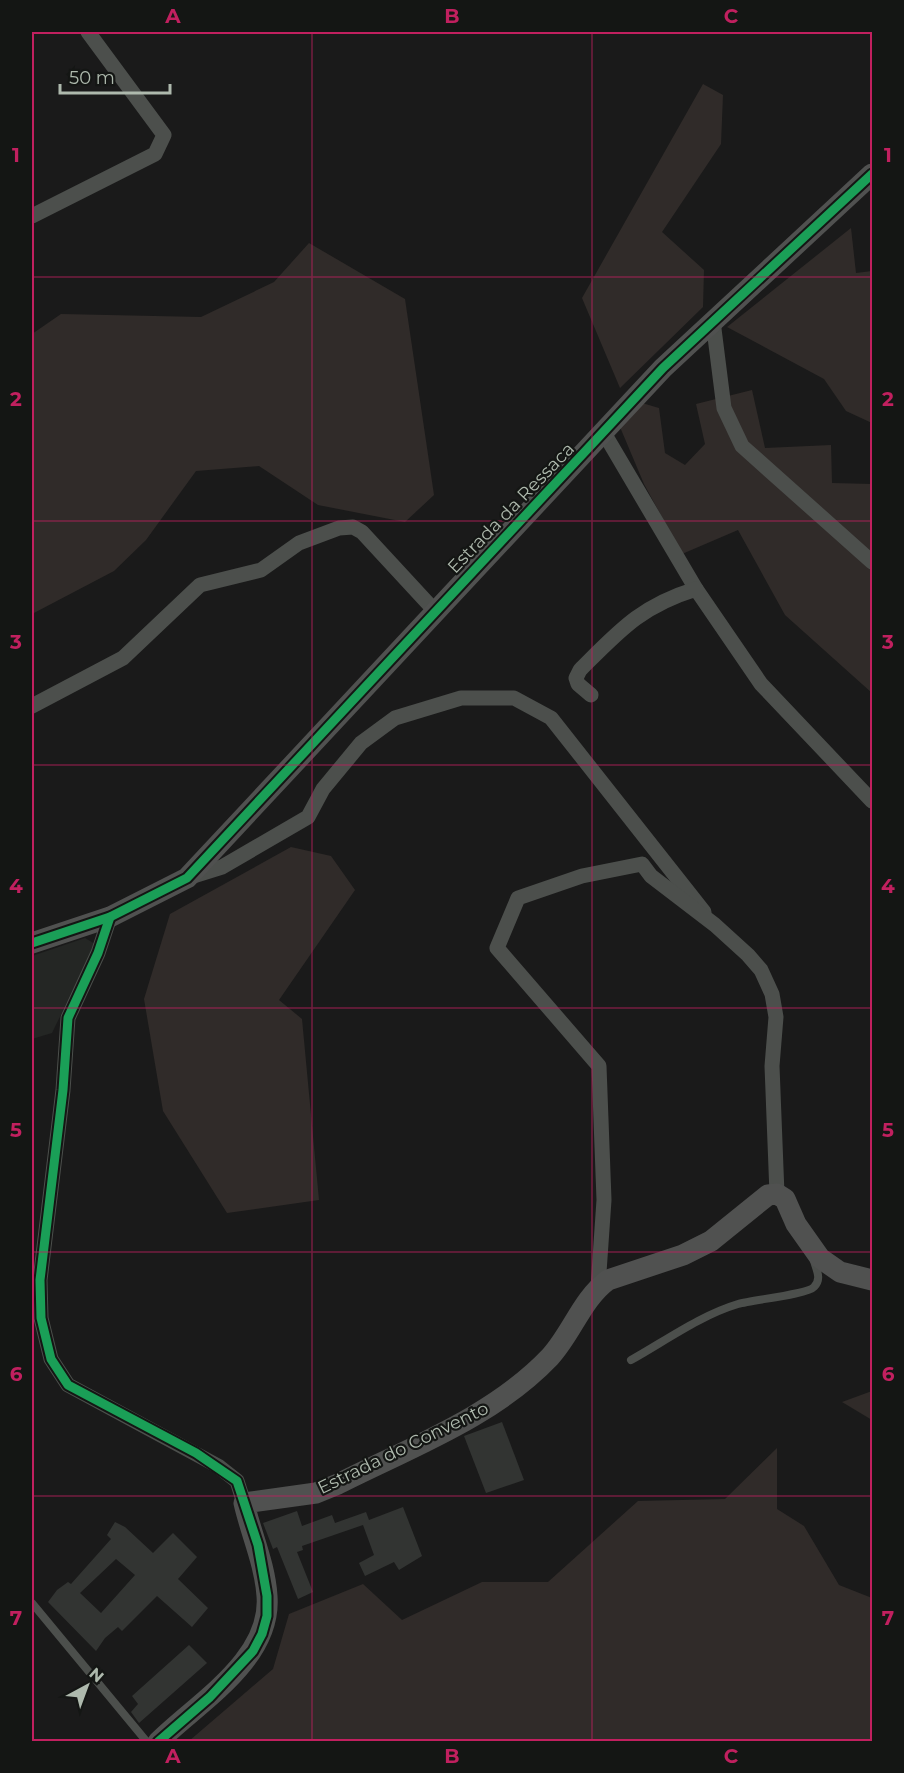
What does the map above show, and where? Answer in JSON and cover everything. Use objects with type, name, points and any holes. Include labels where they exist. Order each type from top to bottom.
[{"type":"street","points":[[32,216],[155,154],[164,135],[88,32]]},
{"type":"street","name":"Estrada da Ressaca","points":[[187,878],[663,368],[873,174]]},
{"type":"street","points":[[713,321],[724,408],[742,446],[873,562]]},
{"type":"street","points":[[604,433],[696,589],[761,684],[873,801]]},
{"type":"street","points":[[32,706],[123,658],[200,585],[261,570],[299,543],[339,528],[354,527],[362,532],[435,611]]},
{"type":"street","points":[[591,695],[578,684],[576,678],[596,654],[652,605],[671,596],[696,589]]},
{"type":"street","points":[[32,943],[110,916],[187,878],[222,867],[308,817],[323,789],[361,743],[395,718],[461,698],[514,698],[550,718],[715,925],[761,970],[772,994],[776,1017],[772,1066],[777,1194]]},
{"type":"street","points":[[598,1287],[604,1200],[598,1066],[497,948],[518,898],[582,876],[642,864],[678,899],[715,925]]},
{"type":"street","points":[[110,916],[98,953],[68,1018],[63,1090],[40,1280],[41,1318],[51,1359],[69,1385],[218,1466],[237,1481],[258,1545],[267,1596],[267,1616],[262,1634],[253,1651],[210,1697],[157,1741]]},
{"type":"street","points":[[598,1287],[608,1281],[683,1256],[711,1241],[768,1195],[777,1194],[785,1199],[812,1250],[840,1272],[873,1280]]},
{"type":"street","name":"Estrada do Convento","points":[[244,1503],[316,1492],[338,1484],[488,1409],[550,1357],[570,1332],[589,1298],[598,1287]]},
{"type":"lane","points":[[631,1360],[737,1305],[784,1294],[807,1292],[815,1286],[819,1275],[812,1250]]},
{"type":"lane","points":[[32,1603],[147,1742]]},
{"type":"shaded area","points":[[703,84],[723,95],[721,144],[662,232],[704,270],[703,307],[620,388],[582,298]]},
{"type":"shaded area","points":[[851,228],[856,273],[872,271],[872,423],[846,411],[824,379],[727,327]]},
{"type":"shaded area","points":[[309,243],[405,299],[434,495],[405,522],[318,505],[259,466],[196,471],[146,540],[114,571],[32,614],[32,334],[61,314],[201,317],[274,282]]},
{"type":"shaded area","points":[[752,390],[765,448],[831,445],[832,483],[872,484],[872,693],[785,615],[738,530],[682,554],[644,484],[620,427],[642,403],[659,408],[665,453],[685,465],[705,444],[696,404]]},
{"type":"shaded area","points":[[291,847],[331,856],[355,890],[279,1000],[302,1019],[319,1200],[227,1213],[163,1111],[144,999],[170,914]]},
{"type":"shaded area","points":[[85,938],[95,944],[52,1033],[32,1039],[32,956]]},
{"type":"shaded area","points":[[872,1391],[872,1420],[842,1402]]},
{"type":"shaded area","points":[[777,1448],[777,1509],[804,1526],[839,1585],[872,1598],[872,1741],[189,1741],[273,1669],[289,1614],[363,1584],[402,1620],[482,1582],[548,1582],[638,1501],[725,1499]]},
{"type":"building","points":[[502,1422],[524,1480],[486,1493],[464,1436]]},
{"type":"building","points":[[403,1507],[422,1556],[399,1570],[394,1562],[365,1576],[359,1563],[374,1555],[363,1525],[302,1546],[303,1550],[297,1552],[313,1592],[298,1599],[277,1547],[273,1549],[263,1523],[297,1511],[302,1526],[332,1515],[335,1523],[366,1512],[369,1520]]},
{"type":"building","points":[[115,1522],[125,1527],[153,1553],[173,1533],[197,1557],[178,1579],[208,1608],[192,1627],[157,1596],[122,1631],[118,1627],[105,1638],[96,1651],[48,1602],[57,1590],[68,1582],[71,1584],[111,1539],[107,1535]],"holes":[[[116,1559],[135,1575],[101,1613],[80,1593]]]},
{"type":"building","points":[[189,1645],[207,1663],[139,1723],[131,1712],[138,1704],[132,1696]]},
{"type":"cycle path","points":[[32,943],[110,917],[187,878],[663,368],[872,174]]},
{"type":"cycle path","points":[[110,917],[98,953],[68,1018],[63,1090],[40,1280],[41,1318],[51,1359],[68,1385],[196,1453],[237,1481],[258,1545],[267,1596],[267,1616],[262,1634],[253,1651],[210,1697],[158,1742]]}]
